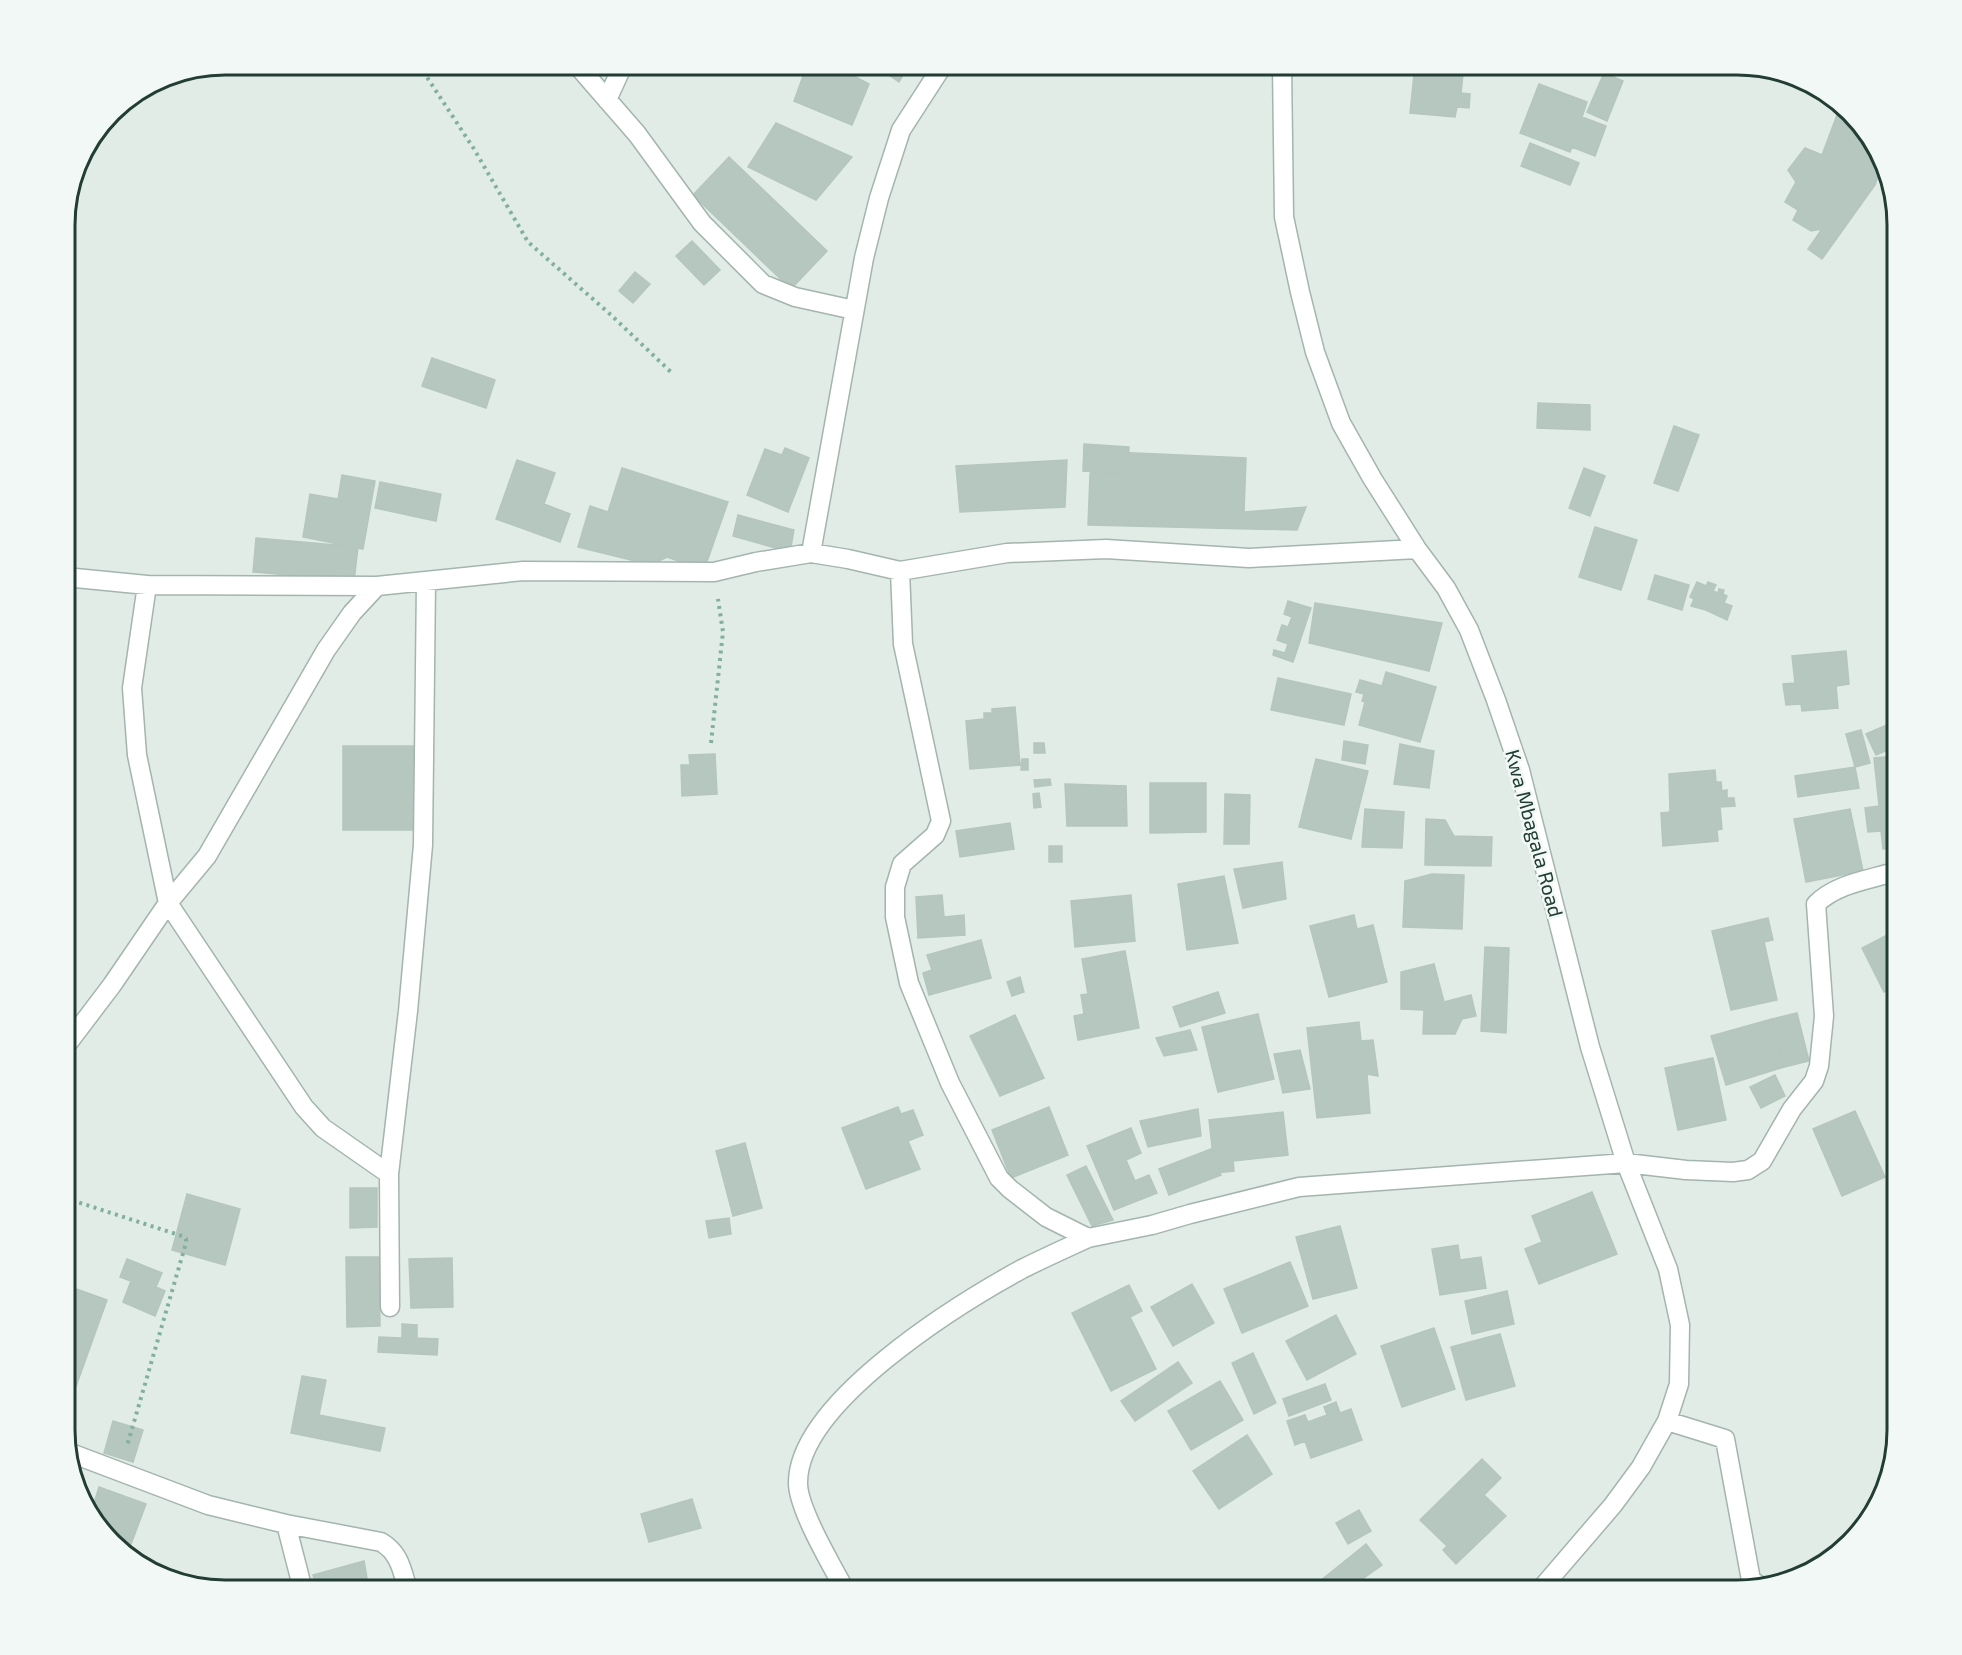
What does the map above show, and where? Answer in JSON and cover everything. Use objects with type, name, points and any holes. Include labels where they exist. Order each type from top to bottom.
[{"type":"street","points":[[586,75],[637,134],[702,223],[763,284],[795,297],[854,310]]},
{"type":"street","points":[[607,100],[618,75]]},
{"type":"street","points":[[811,553],[854,310],[879,198],[901,130],[936,75]]},
{"type":"street","name":"Kwa Mbagala Road","points":[[1282,75],[1284,217],[1315,352],[1341,423],[1372,478],[1417,549],[1446,588],[1469,630],[1516,760],[1590,1047],[1626,1163],[1668,1269],[1680,1325],[1679,1384],[1667,1420],[1628,1486],[1548,1580]]},
{"type":"street","points":[[75,579],[147,585],[377,586],[523,571],[714,572],[811,553],[900,571],[1007,553],[1106,549],[1249,558],[1417,549]]},
{"type":"street","points":[[900,571],[903,645],[941,821],[935,835],[902,864],[895,887],[895,916],[909,983],[950,1083],[999,1178],[1046,1217],[1088,1238]]},
{"type":"street","points":[[390,1307],[388,1174],[408,1011],[423,844],[426,581]]},
{"type":"street","points":[[147,585],[132,688],[136,755],[168,903],[304,1107],[323,1128],[388,1174]]},
{"type":"street","points":[[75,1034],[112,985],[168,903],[207,856],[326,650],[352,613],[377,586]]},
{"type":"street","points":[[840,1580],[803,1506],[798,1483],[804,1449],[858,1381],[906,1344],[976,1296],[1024,1268],[1088,1238],[1152,1225],[1299,1187],[1626,1163],[1686,1170],[1733,1172],[1748,1170],[1761,1161],[1792,1109],[1814,1081],[1819,1066],[1824,1016],[1816,904],[1826,895],[1851,884],[1887,874]]},
{"type":"street","points":[[1667,1420],[1725,1440],[1751,1579]]},
{"type":"street","points":[[77,1456],[208,1505],[286,1524],[381,1542],[392,1548],[399,1560],[405,1580]]},
{"type":"street","points":[[286,1524],[300,1580]]},
{"type":"path","points":[[426,75],[474,149],[528,242],[611,315],[673,374]]},
{"type":"path","points":[[711,743],[723,632],[714,572]]},
{"type":"path","points":[[75,1201],[186,1239],[119,1473]]},
{"type":"building","points":[[803,75],[852,75],[869,84],[852,125],[794,101]]},
{"type":"building","points":[[889,75],[903,75],[899,82]]},
{"type":"building","points":[[1414,75],[1463,75],[1461,93],[1470,94],[1469,108],[1457,107],[1455,117],[1410,113]]},
{"type":"building","points":[[1603,75],[1623,81],[1607,121],[1587,112]]},
{"type":"building","points":[[1539,84],[1587,102],[1582,117],[1606,126],[1595,156],[1572,147],[1570,152],[1520,133]]},
{"type":"building","points":[[1837,115],[1850,126],[1862,142],[1878,175],[1875,185],[1822,259],[1808,249],[1822,229],[1811,231],[1793,220],[1798,210],[1785,202],[1796,182],[1788,170],[1805,148],[1822,155]]},
{"type":"building","points":[[776,123],[852,157],[816,200],[748,167]]},
{"type":"building","points":[[1530,143],[1579,163],[1570,185],[1521,166]]},
{"type":"building","points":[[729,157],[827,251],[791,289],[693,195]]},
{"type":"building","points":[[692,241],[720,270],[704,285],[676,256]]},
{"type":"building","points":[[635,272],[650,284],[633,303],[619,291]]},
{"type":"building","points":[[432,358],[495,380],[486,408],[422,386]]},
{"type":"building","points":[[1538,403],[1590,405],[1590,430],[1537,428]]},
{"type":"building","points":[[1674,426],[1699,435],[1678,491],[1654,483]]},
{"type":"building","points":[[1084,444],[1129,447],[1128,474],[1083,471]]},
{"type":"building","points":[[785,448],[809,458],[788,512],[747,495],[765,449],[782,455]]},
{"type":"building","points":[[1091,451],[1246,458],[1244,512],[1306,507],[1297,530],[1088,525]]},
{"type":"building","points":[[517,460],[555,473],[544,504],[570,514],[560,542],[496,519]]},
{"type":"building","points":[[1067,460],[1065,507],[960,512],[956,466]]},
{"type":"building","points":[[622,468],[728,502],[704,570],[667,557],[651,565],[578,547],[590,506],[608,512]]},
{"type":"building","points":[[1584,468],[1605,476],[1590,516],[1569,508]]},
{"type":"building","points":[[342,475],[375,481],[363,549],[303,537],[310,494],[338,499]]},
{"type":"building","points":[[380,482],[441,494],[436,521],[375,508]]},
{"type":"building","points":[[738,515],[794,530],[790,552],[733,536]]},
{"type":"building","points":[[1595,527],[1637,540],[1621,590],[1579,577]]},
{"type":"building","points":[[256,538],[358,547],[354,581],[253,572]]},
{"type":"building","points":[[1655,575],[1689,585],[1682,610],[1648,599]]},
{"type":"building","points":[[1697,582],[1706,586],[1708,582],[1716,585],[1713,591],[1718,593],[1719,589],[1724,590],[1723,594],[1727,596],[1724,603],[1732,606],[1727,620],[1691,606],[1694,599],[1690,597]]},
{"type":"building","points":[[1288,601],[1311,608],[1293,662],[1273,655],[1274,650],[1285,653],[1288,644],[1277,640],[1282,625],[1288,627],[1292,617],[1284,614]]},
{"type":"building","points":[[1315,603],[1442,623],[1429,671],[1309,643]]},
{"type":"building","points":[[1846,651],[1849,684],[1836,686],[1838,708],[1802,711],[1801,704],[1786,705],[1783,684],[1795,683],[1792,656]]},
{"type":"building","points":[[1386,672],[1436,687],[1420,742],[1359,725],[1365,702],[1362,701],[1364,694],[1356,692],[1360,680],[1382,686]]},
{"type":"building","points":[[1278,678],[1351,694],[1344,725],[1271,710]]},
{"type":"building","points":[[1015,707],[1020,765],[970,769],[966,721],[984,719],[984,713],[992,713],[992,709]]},
{"type":"building","points":[[1887,725],[1887,750],[1876,755],[1866,734]]},
{"type":"building","points":[[1861,730],[1870,763],[1855,767],[1846,734]]},
{"type":"building","points":[[1344,741],[1368,745],[1365,764],[1342,760]]},
{"type":"building","points":[[1034,743],[1044,743],[1045,753],[1034,753]]},
{"type":"building","points":[[1400,744],[1434,751],[1429,788],[1394,784]]},
{"type":"building","points":[[343,746],[415,746],[416,830],[343,830]]},
{"type":"building","points":[[715,754],[717,794],[682,796],[681,765],[690,765],[689,755]]},
{"type":"building","points":[[1887,757],[1887,849],[1883,849],[1881,831],[1868,832],[1865,808],[1879,806],[1874,758]]},
{"type":"building","points":[[1022,759],[1028,759],[1028,770],[1021,770]]},
{"type":"building","points":[[1316,759],[1368,771],[1351,839],[1299,827]]},
{"type":"building","points":[[1855,767],[1859,788],[1798,797],[1795,776]]},
{"type":"building","points":[[1715,770],[1716,782],[1721,782],[1722,791],[1727,790],[1727,798],[1734,798],[1735,806],[1720,807],[1722,829],[1717,830],[1718,841],[1663,846],[1661,813],[1670,812],[1669,774]]},
{"type":"building","points":[[1050,779],[1051,785],[1035,787],[1034,780]]},
{"type":"building","points":[[1150,783],[1206,783],[1206,832],[1150,833]]},
{"type":"building","points":[[1065,784],[1126,786],[1127,826],[1067,826]]},
{"type":"building","points":[[1039,793],[1041,807],[1034,808],[1033,794]]},
{"type":"building","points":[[1225,794],[1250,795],[1249,844],[1224,844]]},
{"type":"building","points":[[1365,809],[1404,812],[1402,848],[1362,847]]},
{"type":"building","points":[[1850,809],[1863,871],[1806,882],[1794,819]]},
{"type":"building","points":[[1426,819],[1445,820],[1454,836],[1492,837],[1491,866],[1425,865]]},
{"type":"building","points":[[1010,823],[1014,849],[960,857],[956,831]]},
{"type":"building","points":[[1049,846],[1062,846],[1062,862],[1049,862]]},
{"type":"building","points":[[1282,862],[1286,899],[1243,908],[1234,869]]},
{"type":"building","points":[[1432,874],[1464,875],[1462,929],[1403,927],[1405,881]]},
{"type":"building","points":[[1224,876],[1238,943],[1187,950],[1178,884]]},
{"type":"building","points":[[942,895],[944,917],[964,915],[965,935],[918,938],[916,897]]},
{"type":"building","points":[[1131,895],[1135,941],[1075,947],[1071,901]]},
{"type":"building","points":[[1354,915],[1357,929],[1373,925],[1387,982],[1329,997],[1310,926]]},
{"type":"building","points":[[1768,918],[1773,940],[1764,942],[1777,1000],[1731,1010],[1712,931]]},
{"type":"building","points":[[1887,935],[1887,991],[1884,992],[1862,948]]},
{"type":"building","points":[[981,940],[991,978],[929,995],[923,973],[932,970],[927,955]]},
{"type":"building","points":[[1485,947],[1509,948],[1506,1033],[1481,1031]]},
{"type":"building","points":[[1125,951],[1139,1028],[1078,1040],[1074,1016],[1084,1014],[1081,995],[1088,994],[1082,959]]},
{"type":"building","points":[[1434,964],[1444,1002],[1471,995],[1476,1016],[1462,1019],[1455,1034],[1423,1034],[1424,1010],[1401,1009],[1401,972]]},
{"type":"building","points":[[1020,977],[1024,992],[1012,996],[1007,982]]},
{"type":"building","points":[[1218,992],[1225,1013],[1180,1027],[1173,1007]]},
{"type":"building","points":[[1797,1013],[1809,1061],[1784,1067],[1772,1019]]},
{"type":"building","points":[[1258,1014],[1274,1079],[1218,1092],[1202,1027]]},
{"type":"building","points":[[1015,1015],[1044,1078],[1000,1096],[970,1036]]},
{"type":"building","points":[[1772,1019],[1784,1067],[1726,1085],[1711,1036]]},
{"type":"building","points":[[1359,1022],[1361,1041],[1373,1040],[1378,1076],[1367,1074],[1370,1113],[1317,1118],[1307,1028]]},
{"type":"building","points":[[1190,1030],[1197,1050],[1164,1056],[1156,1038]]},
{"type":"building","points":[[1300,1050],[1310,1089],[1283,1093],[1274,1054]]},
{"type":"building","points":[[1713,1058],[1726,1120],[1678,1130],[1665,1068]]},
{"type":"building","points":[[1775,1075],[1785,1096],[1761,1108],[1750,1087]]},
{"type":"building","points":[[898,1107],[901,1114],[913,1110],[923,1135],[908,1141],[920,1169],[866,1189],[842,1128]]},
{"type":"building","points":[[1049,1107],[1068,1155],[1011,1178],[992,1130]]},
{"type":"building","points":[[1198,1109],[1201,1136],[1148,1147],[1140,1121]]},
{"type":"building","points":[[1855,1111],[1885,1177],[1842,1196],[1813,1129]]},
{"type":"building","points":[[1283,1112],[1288,1155],[1233,1161],[1234,1171],[1215,1173],[1209,1120]]},
{"type":"building","points":[[1131,1128],[1141,1153],[1126,1160],[1135,1181],[1149,1175],[1157,1193],[1114,1210],[1087,1146]]},
{"type":"building","points":[[745,1143],[762,1208],[733,1216],[716,1151]]},
{"type":"building","points":[[1211,1149],[1221,1175],[1169,1195],[1159,1169]]},
{"type":"building","points":[[1086,1166],[1113,1220],[1092,1226],[1067,1175]]},
{"type":"building","points":[[350,1188],[377,1188],[377,1227],[350,1228]]},
{"type":"building","points":[[1592,1192],[1617,1254],[1539,1284],[1525,1249],[1542,1242],[1532,1216]]},
{"type":"building","points":[[187,1194],[240,1209],[225,1265],[172,1250]]},
{"type":"building","points":[[729,1218],[731,1234],[709,1238],[706,1221]]},
{"type":"building","points":[[1340,1226],[1357,1288],[1313,1299],[1296,1237]]},
{"type":"building","points":[[1458,1245],[1460,1260],[1481,1257],[1486,1288],[1440,1295],[1432,1249]]},
{"type":"building","points":[[346,1257],[379,1257],[380,1326],[347,1327]]},
{"type":"building","points":[[452,1258],[453,1307],[411,1308],[409,1259]]},
{"type":"building","points":[[127,1259],[162,1273],[156,1287],[165,1291],[155,1316],[123,1302],[131,1281],[120,1277]]},
{"type":"building","points":[[1290,1262],[1308,1306],[1242,1333],[1224,1289]]},
{"type":"building","points":[[1192,1284],[1214,1323],[1173,1346],[1151,1307]]},
{"type":"building","points":[[1129,1285],[1142,1311],[1130,1317],[1156,1369],[1111,1391],[1072,1313]]},
{"type":"building","points":[[75,1289],[107,1300],[75,1389]]},
{"type":"building","points":[[1507,1291],[1514,1324],[1472,1334],[1465,1301]]},
{"type":"building","points":[[1336,1315],[1356,1354],[1307,1380],[1286,1341]]},
{"type":"building","points":[[402,1324],[417,1325],[417,1338],[438,1339],[437,1355],[378,1352],[379,1337],[402,1338]]},
{"type":"building","points":[[1434,1328],[1455,1389],[1402,1407],[1381,1346]]},
{"type":"building","points":[[1500,1334],[1515,1386],[1466,1400],[1451,1347]]},
{"type":"building","points":[[1253,1353],[1276,1403],[1254,1414],[1232,1363]]},
{"type":"building","points":[[1178,1362],[1192,1383],[1135,1421],[1121,1401]]},
{"type":"building","points":[[302,1376],[326,1380],[319,1415],[385,1428],[380,1451],[291,1433]]},
{"type":"building","points":[[1220,1381],[1243,1420],[1191,1450],[1168,1411]]},
{"type":"building","points":[[1325,1384],[1331,1400],[1289,1416],[1283,1399]]},
{"type":"building","points":[[1336,1402],[1340,1413],[1351,1409],[1362,1440],[1311,1458],[1305,1441],[1295,1445],[1287,1421],[1305,1415],[1308,1422],[1327,1415],[1324,1407]]},
{"type":"building","points":[[113,1421],[143,1430],[133,1462],[104,1453]]},
{"type":"building","points":[[1247,1435],[1272,1474],[1219,1509],[1193,1471]]},
{"type":"building","points":[[1482,1459],[1501,1478],[1484,1495],[1506,1516],[1456,1564],[1443,1550],[1447,1546],[1420,1520]]},
{"type":"building","points":[[99,1487],[146,1504],[130,1546],[106,1521],[94,1502]]},
{"type":"building","points":[[692,1499],[701,1528],[649,1542],[641,1514]]},
{"type":"building","points":[[1359,1510],[1371,1531],[1348,1544],[1336,1523]]},
{"type":"building","points":[[1366,1544],[1382,1565],[1361,1580],[1321,1580]]},
{"type":"building","points":[[364,1561],[367,1580],[314,1580],[313,1575]]}]
